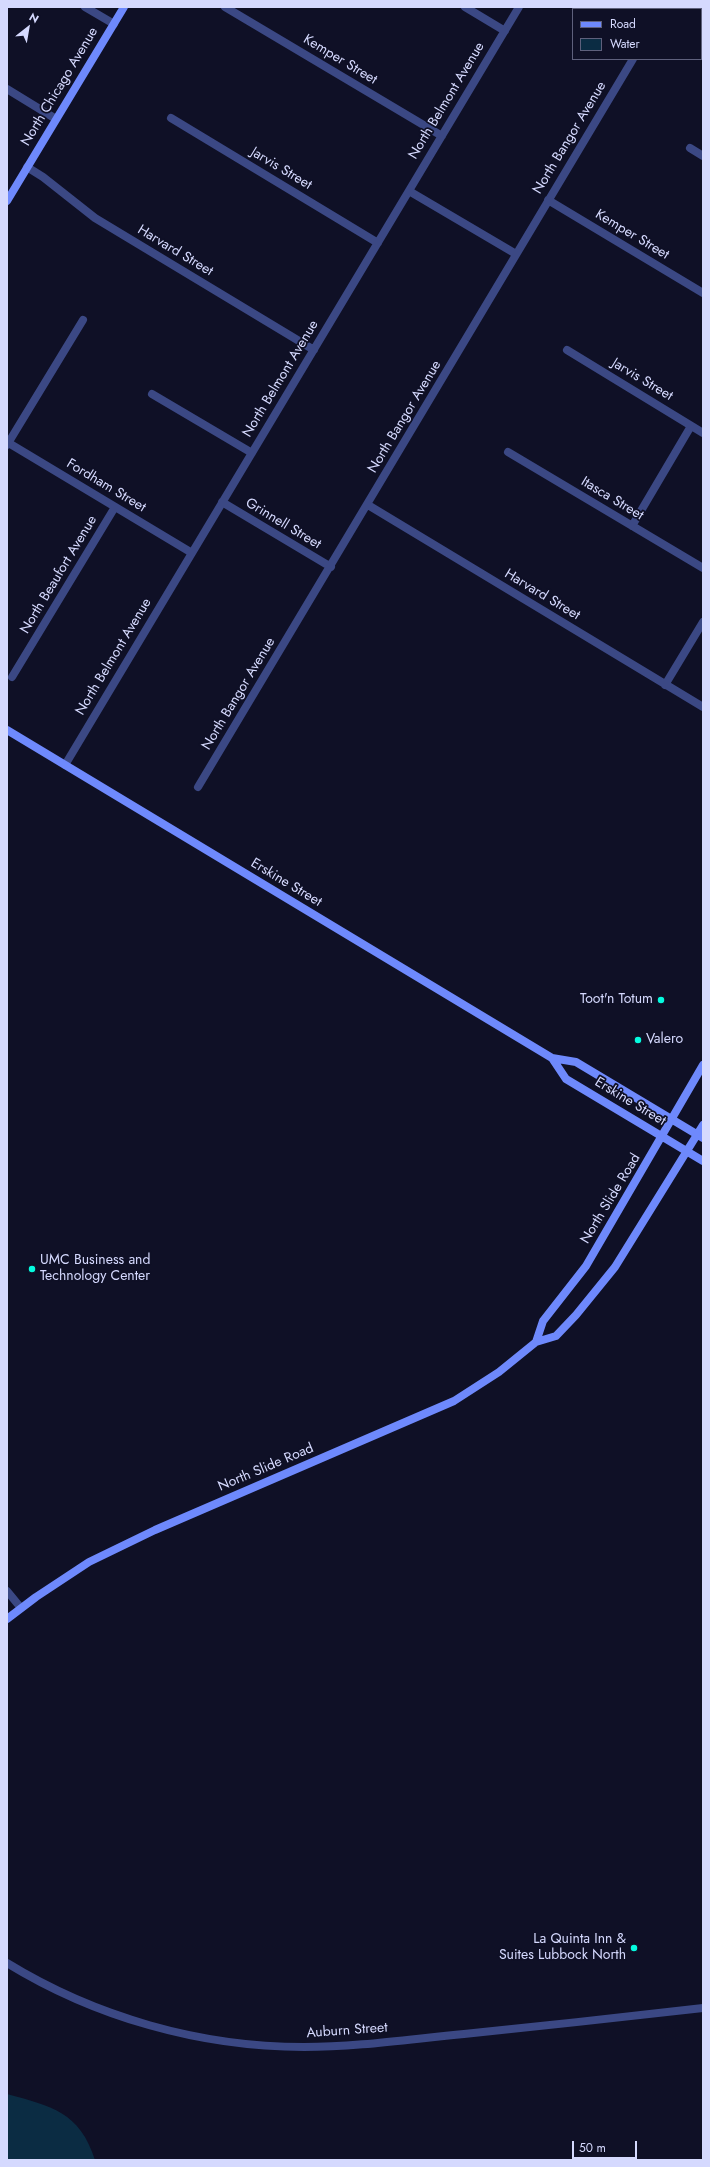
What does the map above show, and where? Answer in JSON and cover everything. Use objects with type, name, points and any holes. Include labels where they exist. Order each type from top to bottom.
[{"type":"main road","name":"North Chicago Avenue","points":[[7,201],[124,7]]},
{"type":"main road","name":"Erskine Street","points":[[7,730],[552,1058],[576,1062],[700,1136]]},
{"type":"main road","name":"Erskine Street","points":[[552,1058],[566,1079],[703,1161]]},
{"type":"main road","name":"North Slide Road","points":[[536,1342],[543,1320],[586,1266],[703,1065]]},
{"type":"main road","name":"North Slide Road","points":[[7,1619],[89,1562],[149,1533],[454,1401],[499,1372],[536,1342],[556,1336],[603,1283],[686,1151],[700,1136],[703,1125]]},
{"type":"street","points":[[85,7],[114,24]]},
{"type":"street","name":"Kemper Street","points":[[224,7],[442,136]]},
{"type":"street","points":[[465,7],[505,31]]},
{"type":"street","name":"North Belmont Avenue","points":[[65,765],[519,7]]},
{"type":"street","name":"North Bangor Avenue","points":[[198,786],[331,567],[632,60]]},
{"type":"street","points":[[7,89],[56,119]]},
{"type":"street","name":"Jarvis Street","points":[[171,118],[378,243]]},
{"type":"street","points":[[690,148],[703,156]]},
{"type":"street","name":"Harvard Street","points":[[27,167],[43,177],[95,218],[314,350]]},
{"type":"street","points":[[409,191],[516,254]]},
{"type":"street","name":"Kemper Street","points":[[548,200],[703,293]]},
{"type":"street","points":[[8,443],[83,320]]},
{"type":"street","name":"Jarvis Street","points":[[567,350],[703,433]]},
{"type":"street","points":[[152,394],[252,453]]},
{"type":"street","points":[[632,526],[692,426]]},
{"type":"street","name":"Fordham Street","points":[[8,443],[192,553]]},
{"type":"street","name":"Itasca Street","points":[[508,452],[703,568]]},
{"type":"street","name":"Grinnell Street","points":[[222,502],[331,567]]},
{"type":"street","name":"Harvard Street","points":[[368,505],[703,707]]},
{"type":"street","name":"North Beaufort Avenue","points":[[12,677],[115,507]]},
{"type":"street","points":[[665,685],[703,622]]},
{"type":"street","points":[[7,1591],[21,1608]]},
{"type":"street","name":"Auburn Street","points":[[7,1963],[53,1989],[106,2011],[136,2021],[212,2038],[274,2046],[303,2047],[366,2044],[703,2008]]},
{"type":"water","points":[[7,2094],[50,2108],[72,2121],[81,2131],[89,2144],[95,2160],[7,2160]]},
{"type":"place","name":"Toot'n Totum","points":[[661,1000]]},
{"type":"place","name":"Valero","points":[[638,1040]]},
{"type":"place","name":"UMC Business and Technology Center","points":[[32,1269]]},
{"type":"place","name":"La Quinta Inn & Suites Lubbock North","points":[[634,1948]]}]
